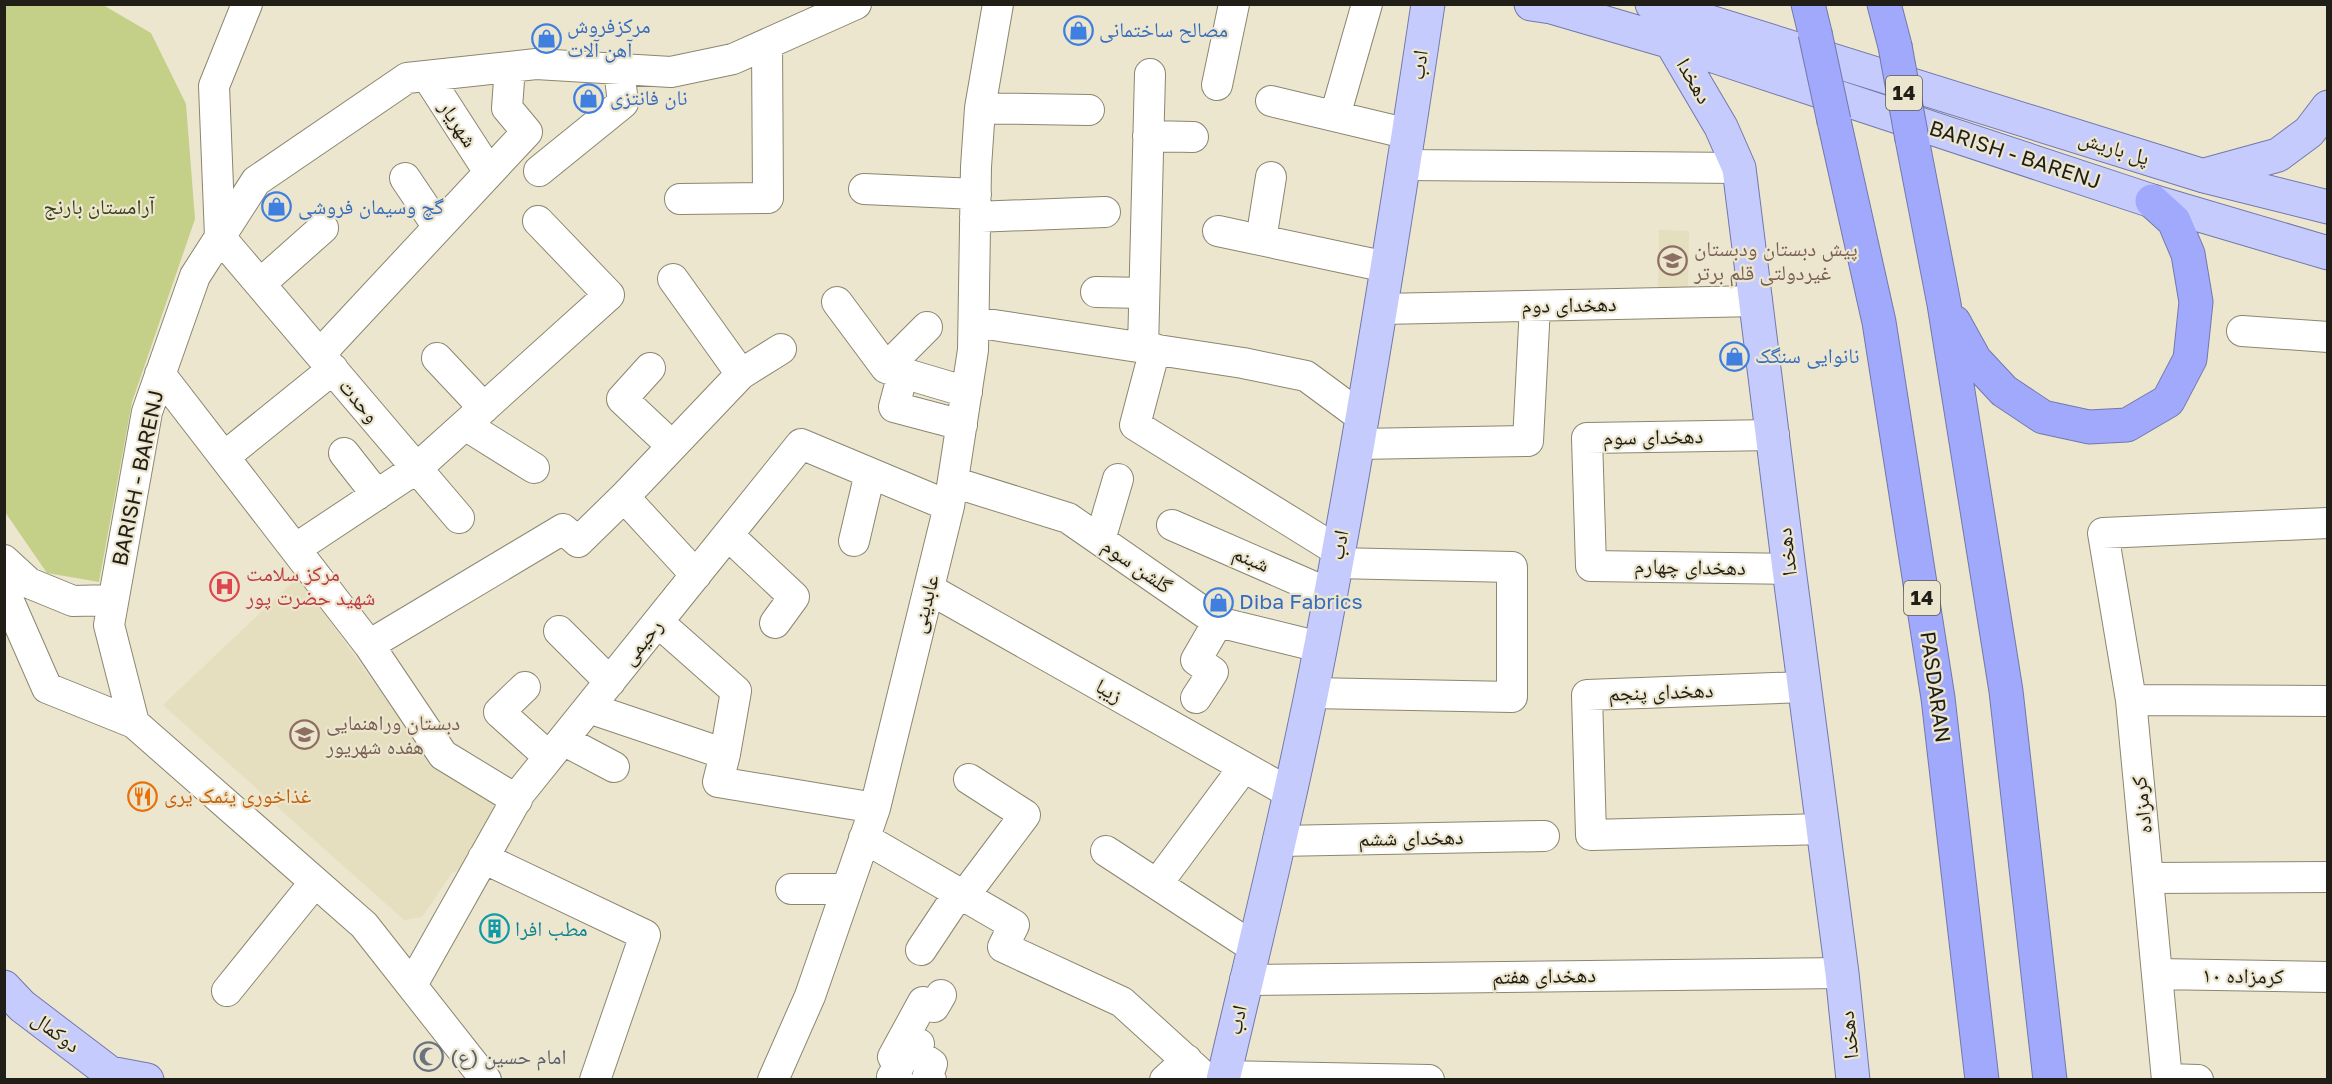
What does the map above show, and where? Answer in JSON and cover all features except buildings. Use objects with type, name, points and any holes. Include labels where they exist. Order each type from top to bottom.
[{"type":"highway","name":"14","points":[[1884,4],[1895,46],[1944,304],[2006,691],[2050,1080]]},
{"type":"highway","points":[[1895,46],[1897,4]]},
{"type":"highway","name":"PASDARAN","points":[[1811,19],[1885,357],[1938,699],[1982,1080]]},
{"type":"highway","points":[[1944,304],[1975,360],[2004,391],[2043,417],[2089,426],[2127,425],[2168,401],[2190,358],[2196,302],[2188,254],[2174,221],[2152,201]]},
{"type":"main road","name":"ادب","points":[[1211,1074],[1245,980],[1290,793],[1311,693],[1381,309],[1428,4]]},
{"type":"main road","name":"BARISH - BARENJ","points":[[1531,4],[1551,7],[1671,42],[2152,201],[2328,253]]},
{"type":"main road","name":"پل باریش","points":[[1652,4],[2204,176],[2328,207]]},
{"type":"main road","name":"دهخدا","points":[[1671,42],[1721,127],[1739,168],[1842,973],[1853,1080]]},
{"type":"main road","points":[[2204,176],[2278,155],[2309,132],[2328,107]]},
{"type":"main road","name":"دوکمال","points":[[4,987],[22,1006],[110,1073],[147,1080]]},
{"type":"street","points":[[220,237],[213,86],[247,4]]},
{"type":"street","name":"BARISH - BARENJ","points":[[134,723],[109,625],[147,412],[195,276],[256,181],[407,78],[536,64],[670,72],[733,58],[856,4]]},
{"type":"street","name":"عابدینی","points":[[773,1080],[810,996],[875,808],[951,494],[974,350],[975,205],[980,108],[998,4]]},
{"type":"street","points":[[1217,85],[1234,4]]},
{"type":"street","points":[[1335,116],[1367,4]]},
{"type":"street","points":[[680,199],[768,198],[767,44]]},
{"type":"street","points":[[224,457],[326,362],[438,227],[527,132],[507,108],[510,67]]},
{"type":"street","points":[[539,171],[623,103],[619,69]]},
{"type":"street","points":[[1150,74],[1144,293],[1149,349],[1134,425],[1335,569],[1512,567],[1512,696],[1311,693]]},
{"type":"street","name":"شهریار","points":[[427,76],[489,172]]},
{"type":"street","points":[[1271,101],[1335,116],[1406,149],[1739,168]]},
{"type":"street","points":[[980,108],[1089,110]]},
{"type":"street","points":[[1148,136],[1193,137]]},
{"type":"street","points":[[405,177],[438,227]]},
{"type":"street","points":[[1261,240],[1271,177]]},
{"type":"street","points":[[864,189],[975,205],[1105,212]]},
{"type":"street","points":[[295,549],[417,468],[609,294],[538,221]]},
{"type":"street","points":[[260,284],[323,228]]},
{"type":"street","points":[[1218,231],[1387,267]]},
{"type":"street","name":"وحدت","points":[[220,237],[459,518]]},
{"type":"street","points":[[673,279],[741,374]]},
{"type":"street","points":[[1096,292],[1144,293]]},
{"type":"street","name":"دهخدای دوم","points":[[1381,309],[1757,301]]},
{"type":"street","points":[[837,302],[895,371],[967,392]]},
{"type":"street","points":[[974,322],[1242,363],[1306,376],[1360,431],[1528,441],[1535,306]]},
{"type":"street","points":[[927,327],[895,371],[894,407],[962,425]]},
{"type":"street","points":[[2242,331],[2328,337]]},
{"type":"street","points":[[369,645],[563,529],[578,542],[741,374],[781,349]]},
{"type":"street","points":[[437,358],[475,416],[534,468]]},
{"type":"street","points":[[650,368],[622,399],[672,446]]},
{"type":"street","points":[[160,374],[369,645],[443,755],[517,800]]},
{"type":"street","name":"دهخدای سوم","points":[[1591,566],[1587,438],[1774,435]]},
{"type":"street","name":"رحیمی","points":[[412,985],[517,800],[801,444],[870,473],[951,494]]},
{"type":"street","points":[[344,453],[377,495]]},
{"type":"street","points":[[854,541],[870,473]]},
{"type":"street","points":[[1100,540],[1118,479]]},
{"type":"street","name":"گلشن سوم","points":[[951,494],[1068,518],[1218,622],[1320,647]]},
{"type":"street","points":[[624,497],[696,574]]},
{"type":"street","name":"کرمزاده","points":[[2167,1079],[2150,878],[2131,700],[2103,533],[2328,523]]},
{"type":"street","name":"شبنم","points":[[1172,525],[1335,569]]},
{"type":"street","points":[[728,535],[794,597],[775,623]]},
{"type":"street","points":[[4,560],[28,583],[73,602],[113,600]]},
{"type":"street","name":"دهخدای چهارم","points":[[1591,566],[1789,569]]},
{"type":"street","name":"زیبا","points":[[929,589],[1290,793]]},
{"type":"street","points":[[4,590],[47,688],[134,723],[364,925],[486,1080]]},
{"type":"street","points":[[658,622],[736,691],[718,783],[875,808]]},
{"type":"street","points":[[1196,698],[1214,672],[1196,660],[1218,622]]},
{"type":"street","points":[[559,631],[610,682]]},
{"type":"street","points":[[525,687],[499,712],[556,749],[614,767]]},
{"type":"street","name":"دهخدای پنجم","points":[[1804,687],[1587,695],[1592,835],[1823,829]]},
{"type":"street","points":[[2131,700],[2328,700]]},
{"type":"street","points":[[589,708],[725,754]]},
{"type":"street","points":[[1157,884],[1244,767]]},
{"type":"street","points":[[921,950],[961,894],[1025,815],[969,779]]},
{"type":"street","name":"دهخدای ششم","points":[[1278,841],[1544,836]]},
{"type":"street","points":[[864,838],[1014,925],[1003,947],[1122,1002],[1211,1074]]},
{"type":"street","points":[[1106,851],[1253,947]]},
{"type":"street","points":[[483,858],[645,935],[596,1080]]},
{"type":"street","points":[[2150,878],[2328,877]]},
{"type":"street","points":[[227,991],[315,882]]},
{"type":"street","points":[[791,889],[847,889]]},
{"type":"street","name":"دهخدای هفتم","points":[[1245,980],[1842,973]]},
{"type":"street","name":"کرمزاده ١٠","points":[[2157,974],[2328,977]]},
{"type":"street","points":[[898,1080],[892,1077],[899,1066],[893,1058],[923,1002],[934,1007],[941,995]]},
{"type":"street","points":[[919,1044],[914,1052],[932,1064],[927,1078],[931,1080]]},
{"type":"street","points":[[1165,1080],[1211,1074],[1429,1080]]},
{"type":"street","points":[[2167,1079],[2198,1080]]},
{"type":"shaded area","name":"پیش دبستان ودبستان غیردولتی قلم برتر","points":[[1659,230],[1689,231],[1688,292],[1658,293]]},
{"type":"shaded area","name":"دبستان وراهنمایی هفده شهریور","points":[[298,577],[434,766],[510,801],[477,860],[452,873],[422,917],[404,920],[163,705]]},
{"type":"green space","name":"آرامستان بارنج","points":[[4,5],[103,5],[151,33],[186,104],[195,219],[132,402],[99,582],[47,573],[5,512]]},
{"type":"place","name":"مصالح ساختمانی","points":[[1078,30]]},
{"type":"place","name":"مرکزفروش آهن آلات","points":[[546,38]]},
{"type":"place","name":"نان فانتزی","points":[[589,98]]},
{"type":"place","name":"گچ وسیمان فروشی","points":[[277,207]]},
{"type":"place","name":"پیش دبستان ودبستان غیردولتی قلم برتر","points":[[1673,261]]},
{"type":"place","name":"نانوایی سنگک","points":[[1734,356]]},
{"type":"place","name":"مرکز سلامت شهید حضرت پور","points":[[225,586]]},
{"type":"place","name":"Diba Fabrics","points":[[1218,602]]},
{"type":"place","name":"دبستان وراهنمایی هفده شهریور","points":[[305,735]]},
{"type":"place","name":"غذاخوری یئمک یری","points":[[143,796]]},
{"type":"place","name":"مطب افرا","points":[[494,929]]},
{"type":"place","name":"امام حسین (ع)","points":[[429,1057]]}]
